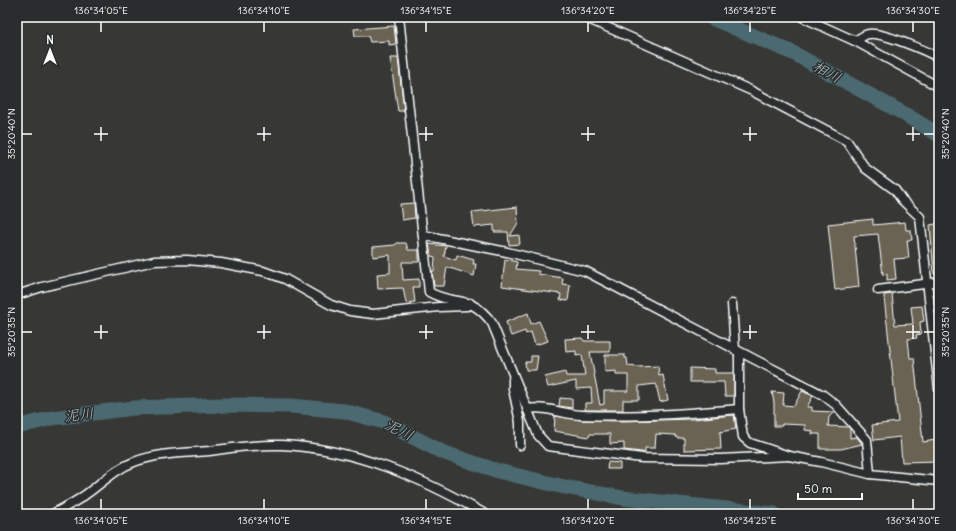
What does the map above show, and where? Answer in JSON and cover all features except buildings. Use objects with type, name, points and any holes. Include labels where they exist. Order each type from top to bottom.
[{"type":"street","points":[[399,17],[429,292],[471,303],[483,311],[492,323],[538,435],[548,446],[564,449],[591,450],[642,458],[720,459],[789,456]]},
{"type":"street","points":[[584,17],[750,90],[847,141],[865,168],[895,190],[902,200],[920,217],[939,389]]},
{"type":"street","points":[[802,17],[855,41],[939,87]]},
{"type":"street","points":[[855,41],[869,34],[881,35],[929,52],[939,58]]},
{"type":"street","points":[[423,235],[518,254],[585,271],[823,395],[836,405],[867,440],[870,474]]},
{"type":"street","points":[[17,295],[42,287],[154,261],[188,260],[221,263],[263,271],[285,279],[331,305],[350,311],[373,314],[439,307],[467,306],[471,303]]},
{"type":"street","points":[[878,290],[939,282]]},
{"type":"street","points":[[732,304],[737,351],[739,409],[743,437],[750,442],[789,456],[870,474],[939,481]]},
{"type":"street","points":[[513,373],[513,389],[520,422],[520,445]]},
{"type":"street","points":[[527,409],[551,408],[563,414],[641,416],[679,415],[739,409]]},
{"type":"street","points":[[53,514],[88,493],[114,472],[134,462],[158,456],[280,445],[321,450],[375,463],[404,473],[448,493],[485,514]]},
{"type":"waterway","name":"相川","points":[[710,17],[793,53],[901,112],[939,135]]},
{"type":"waterway","name":"泥川","points":[[17,427],[52,418],[134,408],[223,405],[291,406],[344,411],[384,422],[442,452],[498,471],[560,486],[623,498],[774,514]]}]
